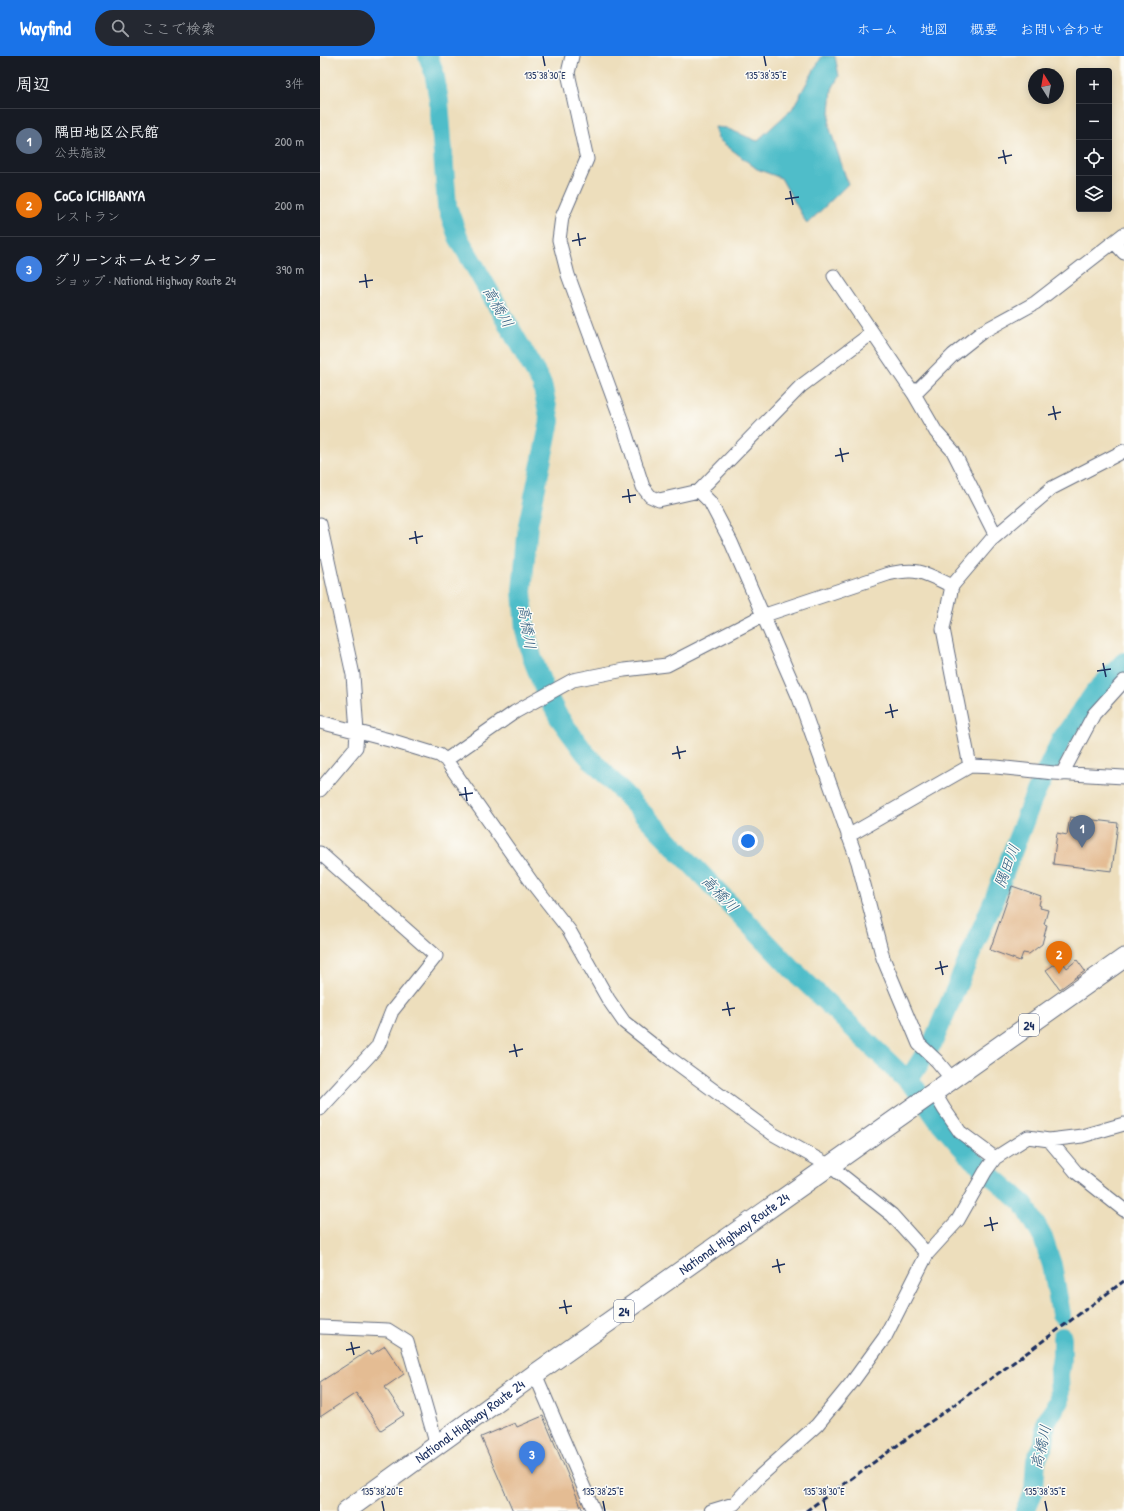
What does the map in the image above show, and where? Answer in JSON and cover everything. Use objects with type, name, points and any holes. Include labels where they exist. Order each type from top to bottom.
[{"type":"highway","name":"National Highway Route 24","points":[[346,1511],[535,1374],[904,1115],[952,1079],[1124,958]]},
{"type":"street","points":[[572,56],[568,73],[587,159],[562,217],[559,240],[568,275],[646,492],[658,500],[699,491],[801,386],[872,332]]},
{"type":"street","points":[[914,394],[953,355],[982,332],[1035,302],[1119,238],[1124,253]]},
{"type":"street","points":[[834,276],[914,394],[936,432],[953,451],[996,536]]},
{"type":"street","points":[[970,766],[943,629],[952,586],[996,536],[1052,488],[1124,451]]},
{"type":"street","points":[[699,491],[710,502],[731,542],[799,698],[858,862],[883,958],[919,1044],[937,1061],[952,1079]]},
{"type":"street","points":[[320,524],[353,675],[357,732],[356,747],[320,790]]},
{"type":"street","points":[[446,760],[516,712],[573,680],[624,670],[667,665],[762,616],[888,574],[907,570],[921,572],[952,586]]},
{"type":"street","points":[[1058,773],[1094,714],[1124,681]]},
{"type":"street","points":[[320,722],[438,755],[446,760],[533,884],[569,930],[608,999],[624,1022],[667,1056],[773,1134],[830,1166],[892,1215],[927,1254]]},
{"type":"street","points":[[848,836],[970,766],[1124,777]]},
{"type":"street","points":[[320,853],[436,956],[392,1011],[378,1046],[320,1109]]},
{"type":"street","points":[[934,1092],[960,1132],[995,1158]]},
{"type":"street","points":[[711,1511],[734,1504],[758,1478],[817,1425],[853,1381],[885,1337],[927,1254],[958,1220],[978,1182],[995,1158],[1028,1137],[1049,1140],[1082,1136],[1124,1124]]},
{"type":"street","points":[[1049,1140],[1076,1172],[1124,1210]]},
{"type":"street","points":[[320,1327],[388,1330],[407,1342],[437,1446]]},
{"type":"street","points":[[535,1374],[594,1511]]},
{"type":"water","points":[[822,56],[835,56],[839,76],[832,89],[829,126],[848,184],[807,224],[781,178],[757,169],[718,139],[715,127],[726,128],[757,141],[792,109]]},
{"type":"building","points":[[1070,817],[1118,823],[1112,871],[1053,864],[1057,833],[1067,835]]},
{"type":"building","points":[[1012,886],[1041,896],[1039,905],[1041,906],[1040,908],[1048,910],[1044,924],[1047,925],[1042,944],[1029,954],[1023,953],[1020,961],[990,950]]},
{"type":"building","points":[[1061,960],[1067,968],[1077,960],[1085,971],[1060,989],[1046,970]]},
{"type":"building","points":[[385,1346],[404,1374],[385,1387],[404,1415],[381,1430],[356,1393],[320,1417],[320,1382],[368,1351],[371,1355]]},
{"type":"building","points":[[543,1416],[583,1511],[513,1511],[481,1437],[515,1423],[517,1427]]},
{"type":"waterway","name":"高橋川","points":[[428,56],[434,72],[439,101],[447,206],[458,237],[542,384],[550,421],[528,525],[522,591],[525,630],[532,657],[545,691],[558,716],[585,753],[791,968],[916,1089],[937,1119],[972,1159],[1024,1204],[1043,1238],[1052,1265],[1061,1314]]},
{"type":"waterway","name":"隅田川","points":[[908,1081],[933,1042],[993,902],[1032,801],[1061,740],[1095,692],[1124,662]]},
{"type":"waterway","name":"高橋川","points":[[1025,1511],[1034,1490],[1036,1460],[1044,1444],[1046,1421],[1060,1401],[1059,1374],[1062,1356],[1062,1337]]},
{"type":"railway","points":[[806,1511],[1124,1281]]},
{"type":"place","name":"隅田地区公民館","points":[[1082,848]]},
{"type":"place","name":"CoCo ICHIBANYA","points":[[1059,974]]},
{"type":"place","name":"グリーンホームセンター","points":[[532,1474]]}]
